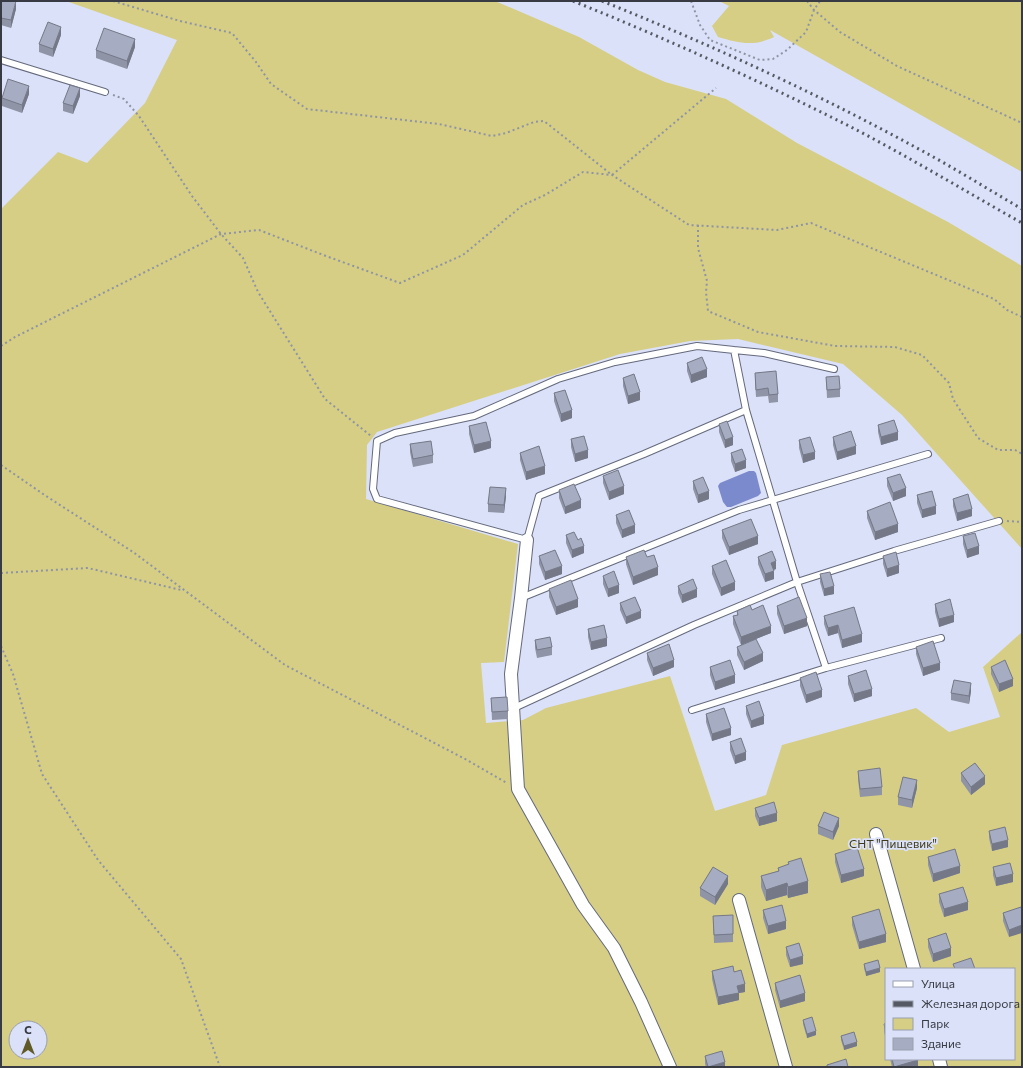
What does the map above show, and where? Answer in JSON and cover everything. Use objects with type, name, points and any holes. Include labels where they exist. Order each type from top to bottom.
[{"type":"street","points":[[527,540],[511,674],[518,789],[583,904],[614,948],[641,1002],[670,1067]]},
{"type":"street","points":[[876,834],[914,968]]},
{"type":"street","points":[[739,900],[786,1067]]},
{"type":"lane","points":[[1,60],[105,92]]},
{"type":"lane","points":[[746,410],[644,454],[538,496],[527,540],[377,499],[373,489],[377,440],[395,433],[474,416],[558,379],[615,362],[697,346],[764,353],[834,369]]},
{"type":"lane","points":[[734,350],[746,410],[797,582],[826,668]]},
{"type":"lane","points":[[521,598],[739,510],[928,454]]},
{"type":"lane","points":[[514,708],[694,625],[797,582],[894,551],[998,521]]},
{"type":"lane","points":[[692,710],[826,668],[941,638]]},
{"type":"path","points":[[113,1],[180,21],[232,33],[256,62],[271,84],[307,108],[439,124],[492,136],[506,133],[534,122],[544,121],[612,175],[689,225],[777,230],[811,223],[994,299],[1007,310],[1022,317]]},
{"type":"path","points":[[691,1],[700,25],[710,40],[760,60],[773,59],[787,50],[806,32],[814,10],[820,1]]},
{"type":"path","points":[[807,1],[814,10],[840,32],[897,66],[1022,123]]},
{"type":"path","points":[[1,346],[221,234],[259,230],[400,283],[463,255],[523,205],[583,172],[612,175],[716,88]]},
{"type":"path","points":[[105,92],[124,100],[139,116],[192,196],[221,234],[243,258],[258,292],[326,399],[377,440]]},
{"type":"path","points":[[698,225],[698,248],[707,281],[706,292],[708,311],[758,332],[835,346],[895,347],[922,355],[949,383],[953,399],[978,438],[998,450],[1015,450],[1022,454]]},
{"type":"path","points":[[1,465],[133,552],[285,666],[467,760],[518,789]]},
{"type":"path","points":[[998,521],[1022,522]]},
{"type":"path","points":[[1,573],[88,568],[184,590]]},
{"type":"path","points":[[1,646],[14,674],[42,774],[98,860],[181,959],[220,1067]]},
{"type":"green space","name":"СНТ \"Пищевик\"","points":[[66,1],[495,1],[579,37],[638,70],[665,82],[726,99],[797,143],[948,222],[1022,266],[1022,549],[902,415],[843,364],[738,339],[690,341],[620,354],[377,432],[367,445],[366,499],[518,544],[504,662],[481,663],[486,723],[523,720],[546,708],[670,676],[715,811],[766,795],[782,745],[916,708],[949,732],[1000,717],[983,667],[1022,632],[1022,1067],[1,1067],[1,209],[58,152],[87,163],[145,103],[177,40]]},
{"type":"green space","points":[[719,1],[1022,1],[1022,172],[770,30],[774,37],[753,43],[733,41],[718,37],[712,26],[729,6]]},
{"type":"water","points":[[749,471],[754,471],[756,473],[761,493],[758,496],[731,507],[727,507],[723,502],[718,486],[720,483]]},
{"type":"building","points":[[1,1],[16,1],[11,20],[1,18]]},
{"type":"building","points":[[48,22],[61,27],[53,49],[39,44]]},
{"type":"building","points":[[104,28],[135,39],[127,61],[96,50]]},
{"type":"building","points":[[8,79],[29,86],[22,105],[2,98]]},
{"type":"building","points":[[70,85],[80,88],[73,106],[63,103]]},
{"type":"building","points":[[702,357],[707,369],[691,375],[687,363]]},
{"type":"building","points":[[776,371],[778,394],[769,395],[768,388],[756,390],[755,373]]},
{"type":"building","points":[[634,374],[640,392],[628,396],[623,378]]},
{"type":"building","points":[[839,376],[840,389],[827,390],[826,377]]},
{"type":"building","points":[[565,390],[572,410],[561,414],[554,393]]},
{"type":"building","points":[[894,420],[898,432],[881,437],[878,425]]},
{"type":"building","points":[[727,421],[733,437],[725,440],[719,424]]},
{"type":"building","points":[[486,422],[491,441],[474,445],[469,426]]},
{"type":"building","points":[[851,431],[856,446],[837,452],[833,437]]},
{"type":"building","points":[[584,436],[588,450],[575,454],[571,439]]},
{"type":"building","points":[[810,437],[815,452],[803,455],[799,440]]},
{"type":"building","points":[[431,441],[433,455],[413,459],[410,444]]},
{"type":"building","points":[[539,446],[545,466],[526,472],[520,453]]},
{"type":"building","points":[[742,449],[746,460],[735,464],[731,453]]},
{"type":"building","points":[[618,470],[624,486],[609,492],[603,476]]},
{"type":"building","points":[[900,474],[906,488],[893,493],[887,478]]},
{"type":"building","points":[[703,477],[709,491],[698,495],[693,481]]},
{"type":"building","points":[[574,484],[581,500],[565,507],[559,490]]},
{"type":"building","points":[[490,487],[506,488],[504,505],[488,504]]},
{"type":"building","points":[[932,491],[936,506],[922,510],[917,495]]},
{"type":"building","points":[[968,494],[972,509],[957,513],[953,499]]},
{"type":"building","points":[[890,502],[898,524],[875,532],[867,511]]},
{"type":"building","points":[[629,510],[635,525],[622,530],[616,515]]},
{"type":"building","points":[[751,519],[758,536],[729,547],[722,530]]},
{"type":"building","points":[[574,532],[578,540],[581,538],[584,546],[572,550],[566,535]]},
{"type":"building","points":[[975,533],[979,546],[967,550],[963,536]]},
{"type":"building","points":[[555,550],[562,566],[545,572],[539,556]]},
{"type":"building","points":[[644,550],[647,557],[654,555],[658,567],[633,577],[626,557]]},
{"type":"building","points":[[772,551],[776,561],[771,563],[774,571],[765,574],[758,557]]},
{"type":"building","points":[[896,552],[899,565],[887,569],[883,556]]},
{"type":"building","points":[[726,560],[735,582],[721,588],[712,566]]},
{"type":"building","points":[[614,571],[619,585],[608,589],[603,576]]},
{"type":"building","points":[[830,572],[834,586],[824,589],[820,574]]},
{"type":"building","points":[[693,579],[697,589],[682,595],[678,586]]},
{"type":"building","points":[[571,580],[578,599],[556,607],[549,589]]},
{"type":"building","points":[[635,597],[641,611],[626,617],[620,603]]},
{"type":"building","points":[[799,597],[807,618],[784,626],[777,606]]},
{"type":"building","points":[[950,599],[954,615],[939,619],[935,604]]},
{"type":"building","points":[[750,605],[752,610],[763,605],[771,626],[741,637],[733,616],[738,615],[737,611]]},
{"type":"building","points":[[854,607],[862,634],[842,640],[838,625],[828,628],[824,616]]},
{"type":"building","points":[[604,625],[607,638],[591,642],[588,629]]},
{"type":"building","points":[[550,637],[552,647],[537,650],[535,640]]},
{"type":"building","points":[[756,639],[763,653],[744,662],[737,647]]},
{"type":"building","points":[[933,641],[940,663],[923,668],[916,647]]},
{"type":"building","points":[[669,644],[674,660],[653,668],[647,653]]},
{"type":"building","points":[[730,660],[735,675],[715,682],[710,667]]},
{"type":"building","points":[[1005,660],[1013,679],[999,684],[991,667]]},
{"type":"building","points":[[866,670],[872,689],[854,694],[848,676]]},
{"type":"building","points":[[816,672],[822,690],[806,695],[800,678]]},
{"type":"building","points":[[954,680],[971,683],[969,696],[951,693]]},
{"type":"building","points":[[507,697],[508,711],[492,712],[491,698]]},
{"type":"building","points":[[759,701],[764,716],[751,721],[746,706]]},
{"type":"building","points":[[724,708],[731,728],[712,734],[706,714]]},
{"type":"building","points":[[741,738],[746,752],[735,756],[730,742]]},
{"type":"building","points":[[975,763],[985,776],[971,787],[961,773]]},
{"type":"building","points":[[880,768],[882,787],[860,789],[858,771]]},
{"type":"building","points":[[903,777],[917,780],[912,800],[898,797]]},
{"type":"building","points":[[774,802],[777,813],[759,818],[755,808]]},
{"type":"building","points":[[824,812],[839,818],[833,832],[818,826]]},
{"type":"building","points":[[1005,827],[1008,840],[992,844],[989,831]]},
{"type":"building","points":[[857,847],[864,869],[841,875],[835,854]]},
{"type":"building","points":[[955,849],[960,866],[933,874],[928,857]]},
{"type":"building","points":[[801,858],[808,881],[788,887],[787,883],[766,890],[761,876],[779,871],[778,868],[789,864],[788,862]]},
{"type":"building","points":[[1010,863],[1013,874],[996,878],[993,867]]},
{"type":"building","points":[[713,867],[728,876],[715,897],[700,888]]},
{"type":"building","points":[[963,887],[968,902],[944,909],[939,894]]},
{"type":"building","points":[[782,905],[786,921],[768,926],[763,910]]},
{"type":"building","points":[[1021,907],[1022,925],[1009,930],[1003,913]]},
{"type":"building","points":[[879,909],[886,934],[859,942],[852,917]]},
{"type":"building","points":[[733,915],[733,934],[714,935],[713,916]]},
{"type":"building","points":[[946,933],[951,948],[933,954],[928,939]]},
{"type":"building","points":[[799,943],[803,956],[790,960],[786,947]]},
{"type":"building","points":[[971,958],[975,968],[955,968],[953,964]]},
{"type":"building","points":[[878,960],[880,968],[866,972],[864,964]]},
{"type":"building","points":[[733,966],[734,972],[741,970],[745,984],[737,986],[739,993],[718,997],[712,971]]},
{"type":"building","points":[[800,975],[805,993],[780,1001],[775,983]]},
{"type":"building","points":[[812,1017],[816,1031],[807,1034],[803,1020]]},
{"type":"building","points":[[854,1032],[857,1042],[844,1046],[841,1036]]},
{"type":"building","points":[[722,1051],[725,1062],[708,1067],[705,1056]]},
{"type":"building","points":[[846,1059],[848,1067],[827,1067],[827,1065]]},
{"type":"building","points":[[892,1060],[918,1060],[894,1067]]},
{"type":"railway","points":[[573,1],[713,61],[817,110],[894,150],[1022,223]]},
{"type":"railway","points":[[602,1],[682,34],[839,107],[955,169],[1022,209]]}]
